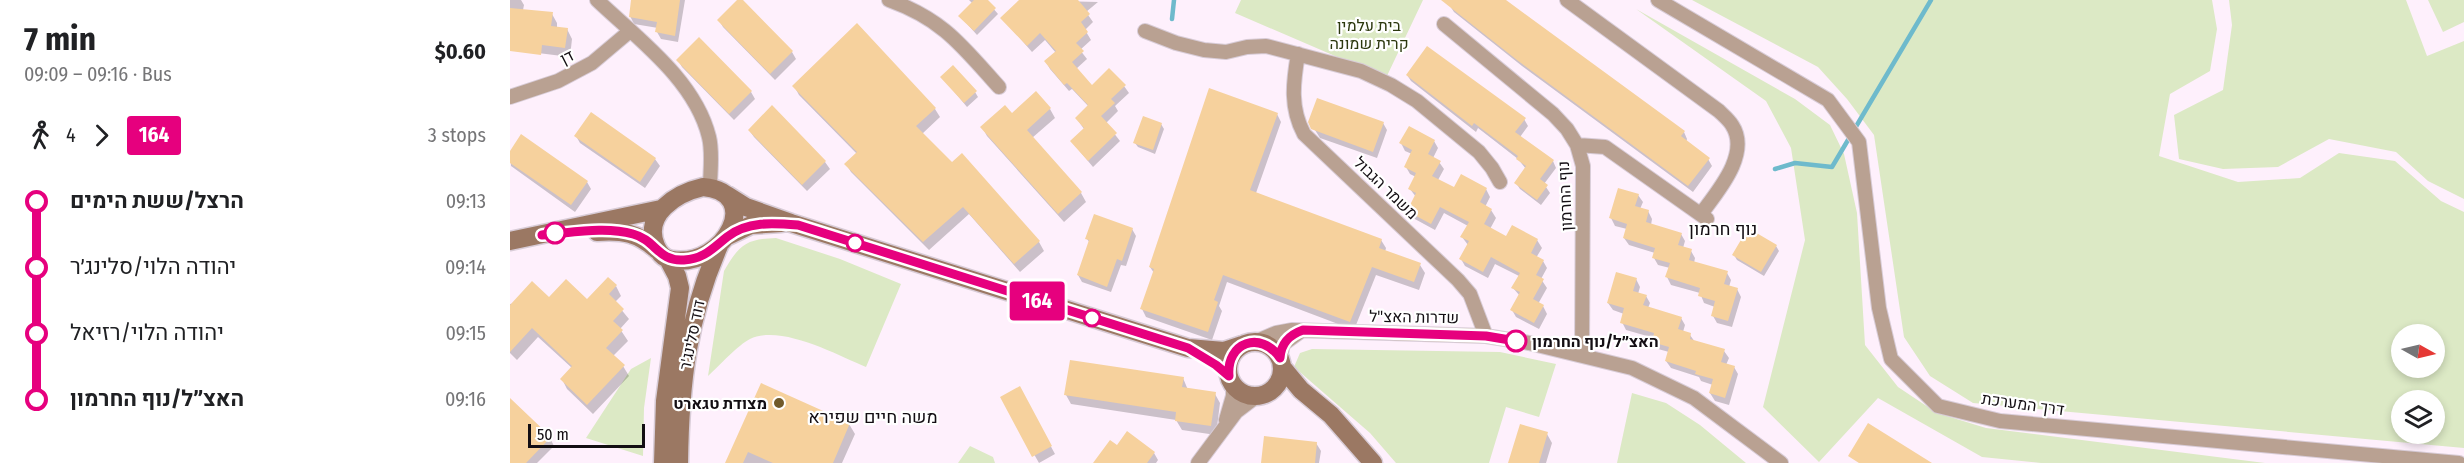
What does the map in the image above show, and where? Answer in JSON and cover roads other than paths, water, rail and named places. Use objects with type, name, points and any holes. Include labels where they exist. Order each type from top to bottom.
[{"type":"street","points":[[597,0],[658,58],[691,94],[703,116],[710,140],[718,192],[731,202],[734,219],[723,241]]},
{"type":"street","points":[[890,0],[927,16],[940,25],[999,87]]},
{"type":"street","points":[[1568,0],[1719,111],[1733,125],[1737,139],[1735,159],[1705,217],[1605,147],[1577,145]]},
{"type":"street","name":"דרך המערכת","points":[[1658,0],[1828,100],[1859,142],[1879,308],[1891,359],[1938,406],[2000,421],[2459,463]]},
{"type":"street","name":"נוף החרמון","points":[[1444,24],[1553,114],[1567,129],[1577,145],[1583,166],[1585,204],[1582,355]]},
{"type":"street","name":"דן","points":[[510,97],[558,81],[592,63],[630,31]]},
{"type":"street","points":[[1145,31],[1176,43],[1204,50],[1226,52],[1247,47],[1266,46],[1361,71],[1391,85],[1417,101],[1479,152],[1500,182]]},
{"type":"street","name":"משמר הגבול","points":[[1298,54],[1293,88],[1294,106],[1297,120],[1304,134],[1458,280],[1470,294],[1486,336]]},
{"type":"street","points":[[510,241],[661,209],[694,189],[718,192],[746,207],[798,225],[1188,348],[1224,351],[1249,344],[1268,345],[1301,390],[1331,415],[1373,463]]},
{"type":"street","points":[[661,209],[653,224],[652,234],[663,255]]},
{"type":"street","points":[[542,235],[608,231],[631,233],[643,237],[663,255],[694,259],[708,254],[723,241],[751,225],[767,223],[798,225]]},
{"type":"street","name":"דוד סלינג'ר","points":[[679,463],[680,402],[688,345],[704,280],[723,241]]},
{"type":"street","name":"דוד סלינג'ר","points":[[663,255],[677,276],[680,288],[665,401],[663,463]]},
{"type":"street","points":[[1198,463],[1244,404],[1278,384],[1283,344],[1295,333],[1303,330]]},
{"type":"street","name":"שדרות האצ\"ל","points":[[1249,344],[1285,331],[1303,330],[1486,336],[1582,355],[1632,368],[1685,393],[1781,463]]},
{"type":"street","points":[[1224,427],[1233,396],[1230,358],[1249,344]]},
{"type":"street","points":[[1188,348],[1216,365],[1245,394],[1283,395],[1300,399],[1331,415]]},
{"type":"waterway","points":[[1172,19],[1174,0]]},
{"type":"waterway","points":[[1775,169],[1795,163],[1832,167],[1931,0]]},
{"type":"place","name":"האצ״ל/נוף החרמון","points":[[1516,341]]},
{"type":"place","name":"מצודת טגארט","points":[[779,403]]},
{"type":"district","name":"נוף חרמון","points":[[1723,229]]},
{"type":"district","name":"משה חיים שפירא","points":[[873,417]]},
{"type":"park label","name":"בית עלמין קרית שמונה","points":[[1369,34]]}]
